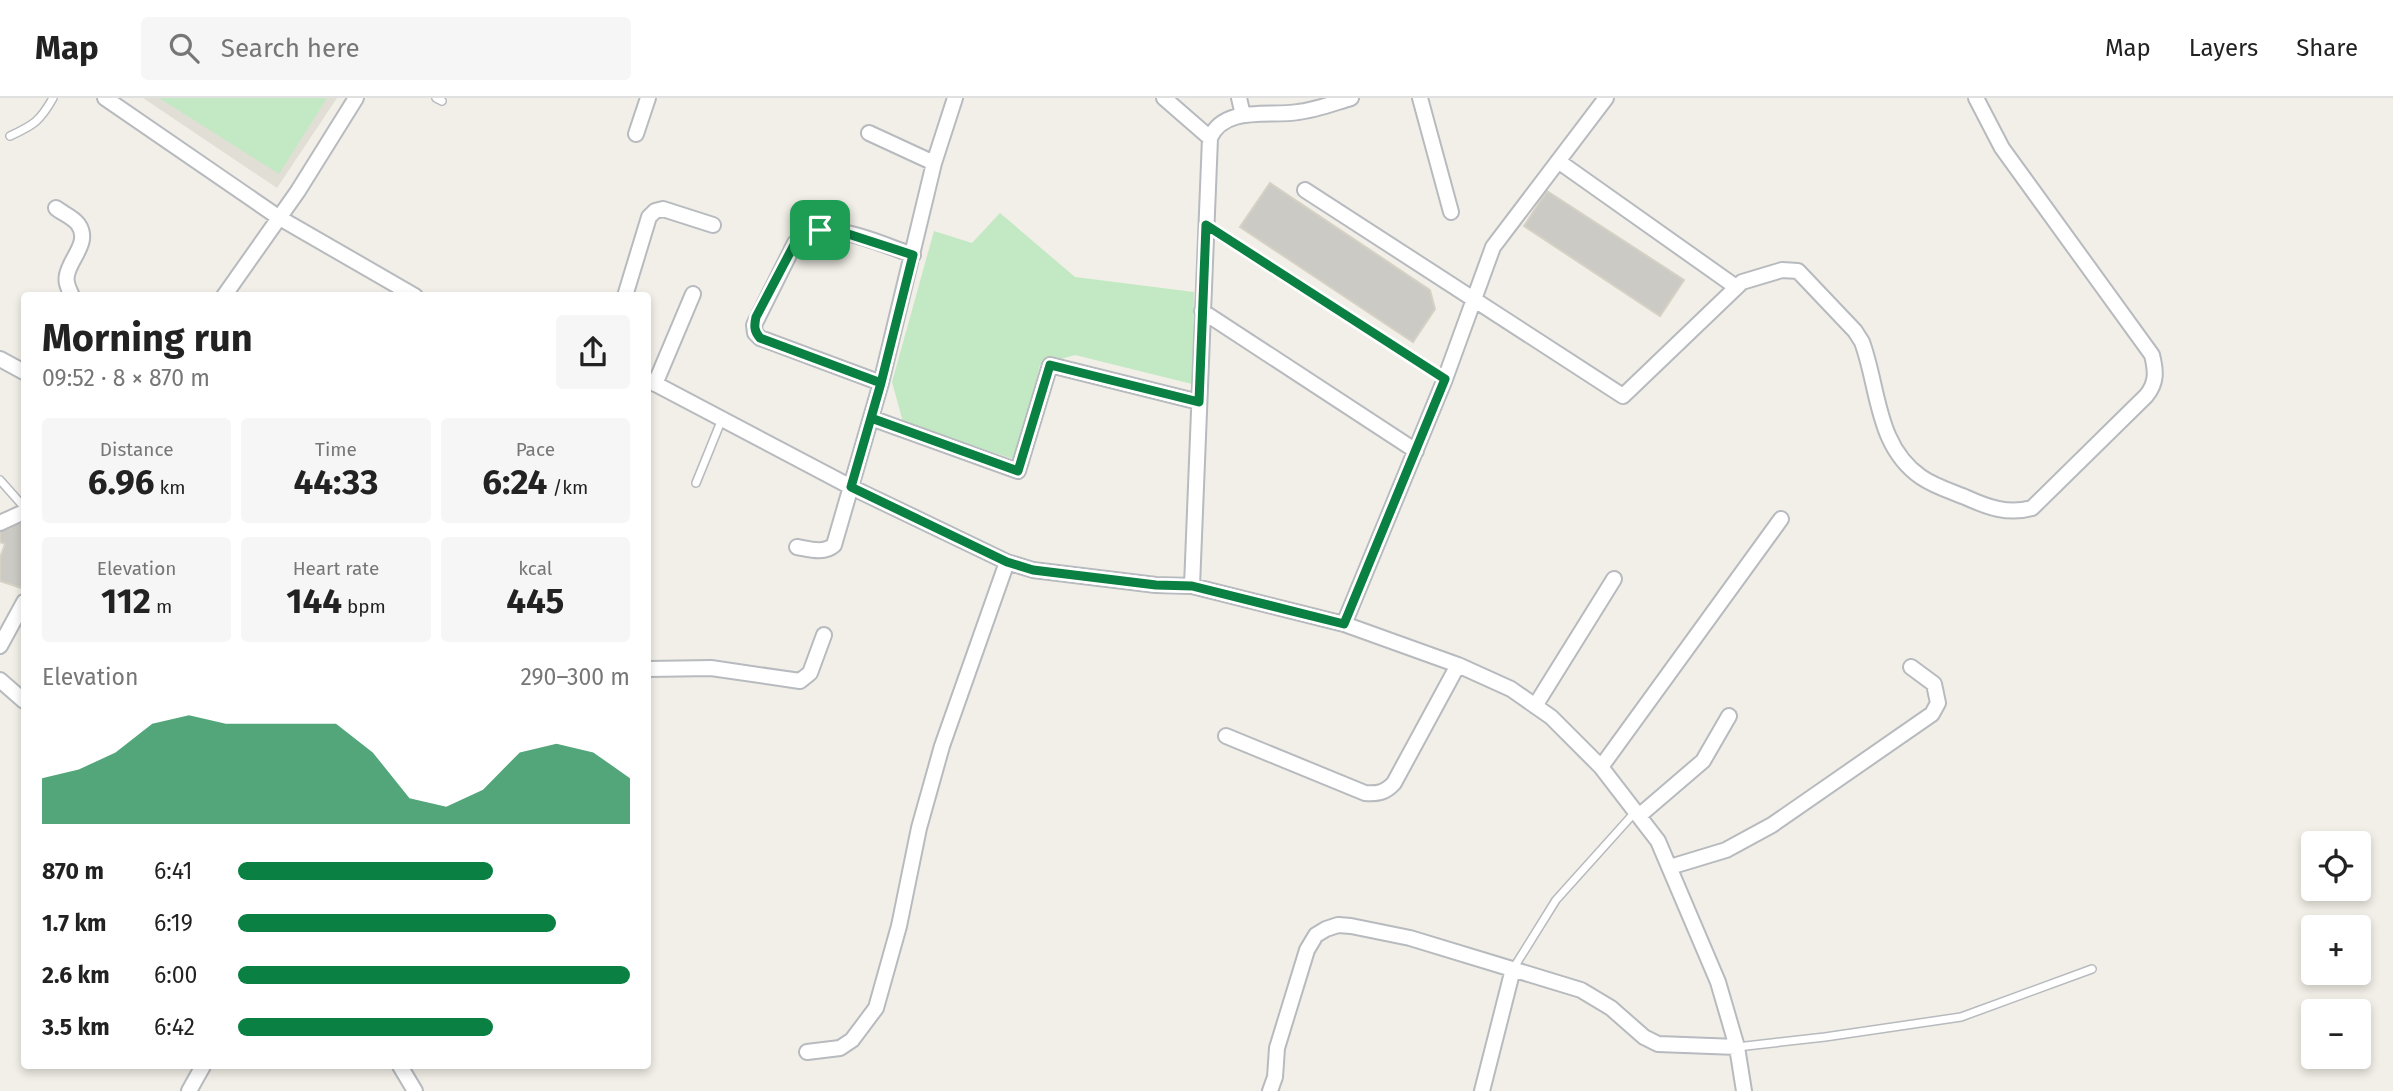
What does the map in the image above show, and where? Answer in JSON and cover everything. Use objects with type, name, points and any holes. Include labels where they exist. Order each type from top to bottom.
[{"type":"street","points":[[105,98],[278,217],[408,292]]},
{"type":"street","points":[[227,292],[298,191],[356,98]]},
{"type":"street","points":[[636,134],[648,98]]},
{"type":"street","points":[[797,547],[829,550],[834,545],[881,383],[934,163],[955,98]]},
{"type":"street","points":[[1164,98],[1210,138]]},
{"type":"street","points":[[1239,98],[1243,115]]},
{"type":"street","points":[[1192,586],[1210,138],[1214,128],[1228,119],[1243,115],[1300,112],[1351,98]]},
{"type":"street","points":[[1420,98],[1451,212]]},
{"type":"street","points":[[1344,624],[1445,379],[1493,247],[1606,98]]},
{"type":"street","points":[[1305,190],[1623,396],[1735,287],[1750,279],[1782,270],[1798,271],[1861,342],[1889,440],[1906,465],[1933,484],[1989,508],[2032,508],[2146,396],[2155,380],[2156,369],[2152,355],[2003,148],[1976,98]]},
{"type":"street","points":[[869,133],[934,163]]},
{"type":"street","points":[[1558,161],[1735,287]]},
{"type":"street","points":[[55,208],[78,222],[81,231],[82,245],[67,273],[66,283],[70,292]]},
{"type":"street","points":[[626,292],[649,217],[655,211],[663,209],[713,225]]},
{"type":"street","points":[[881,383],[760,338],[755,333],[754,325],[795,243],[805,235],[831,230],[913,255]]},
{"type":"street","points":[[693,293],[651,382],[851,487],[1007,562],[1033,570],[1156,585],[1192,586],[1344,624],[1458,665],[1511,688],[1551,718],[1601,767],[1658,841],[1718,982],[1737,1047],[1744,1091]]},
{"type":"street","points":[[1202,311],[1416,451]]},
{"type":"street","points":[[0,359],[21,370]]},
{"type":"street","points":[[871,418],[1018,471],[1050,365],[1199,402]]},
{"type":"street","points":[[0,523],[21,513]]},
{"type":"street","points":[[1601,767],[1781,519]]},
{"type":"street","points":[[807,1052],[840,1048],[852,1040],[876,1008],[899,926],[919,828],[942,746],[1007,562]]},
{"type":"street","points":[[1535,706],[1614,579]]},
{"type":"street","points":[[0,646],[21,608]]},
{"type":"street","points":[[651,669],[711,668],[800,681],[810,673],[824,635]]},
{"type":"street","points":[[1226,736],[1364,793],[1376,794],[1387,790],[1394,783],[1458,665]]},
{"type":"street","points":[[1671,867],[1726,850],[1772,825],[1933,714],[1938,703],[1934,684],[1911,667]]},
{"type":"street","points":[[0,680],[21,698]]},
{"type":"street","points":[[1638,813],[1703,761],[1729,716]]},
{"type":"street","points":[[1270,1091],[1275,1077],[1277,1048],[1307,950],[1316,935],[1326,929],[1351,926],[1410,938],[1581,990],[1611,1008],[1644,1037],[1658,1044],[1737,1047]]},
{"type":"street","points":[[1482,1091],[1513,969]]},
{"type":"street","points":[[189,1091],[201,1069]]},
{"type":"street","points":[[402,1069],[415,1091]]},
{"type":"lane","points":[[10,136],[41,119],[53,98]]},
{"type":"lane","points":[[1206,225],[1445,379]]},
{"type":"lane","points":[[695,483],[722,419]]},
{"type":"lane","points":[[0,480],[21,504]]},
{"type":"lane","points":[[1513,969],[1556,901],[1638,813]]},
{"type":"lane","points":[[1737,1047],[1961,1017],[2092,969]]},
{"type":"shaded area","points":[[143,98],[337,98],[277,188]]},
{"type":"green space","points":[[159,98],[327,98],[279,174]]},
{"type":"green space","points":[[1000,213],[1075,277],[1194,292],[1192,384],[1075,355],[1040,365],[1016,460],[903,422],[892,382],[934,231],[972,243]]},
{"type":"building","points":[[1270,183],[1430,290],[1435,309],[1413,342],[1240,227]]},
{"type":"building","points":[[1547,191],[1684,280],[1660,316],[1524,226]]},
{"type":"building","points":[[13,520],[21,523],[21,588],[0,581],[0,558],[5,544],[0,542],[0,529],[1,525],[10,528]]},
{"type":"route","points":[[820,230],[805,235],[795,243],[756,317],[755,333],[760,338],[881,383],[871,418],[1018,471],[1050,365],[1199,402],[1206,225],[1445,379],[1344,624],[1192,586],[1156,585],[1033,570],[1007,562],[851,487],[881,383],[913,255],[842,232],[820,230]]}]
